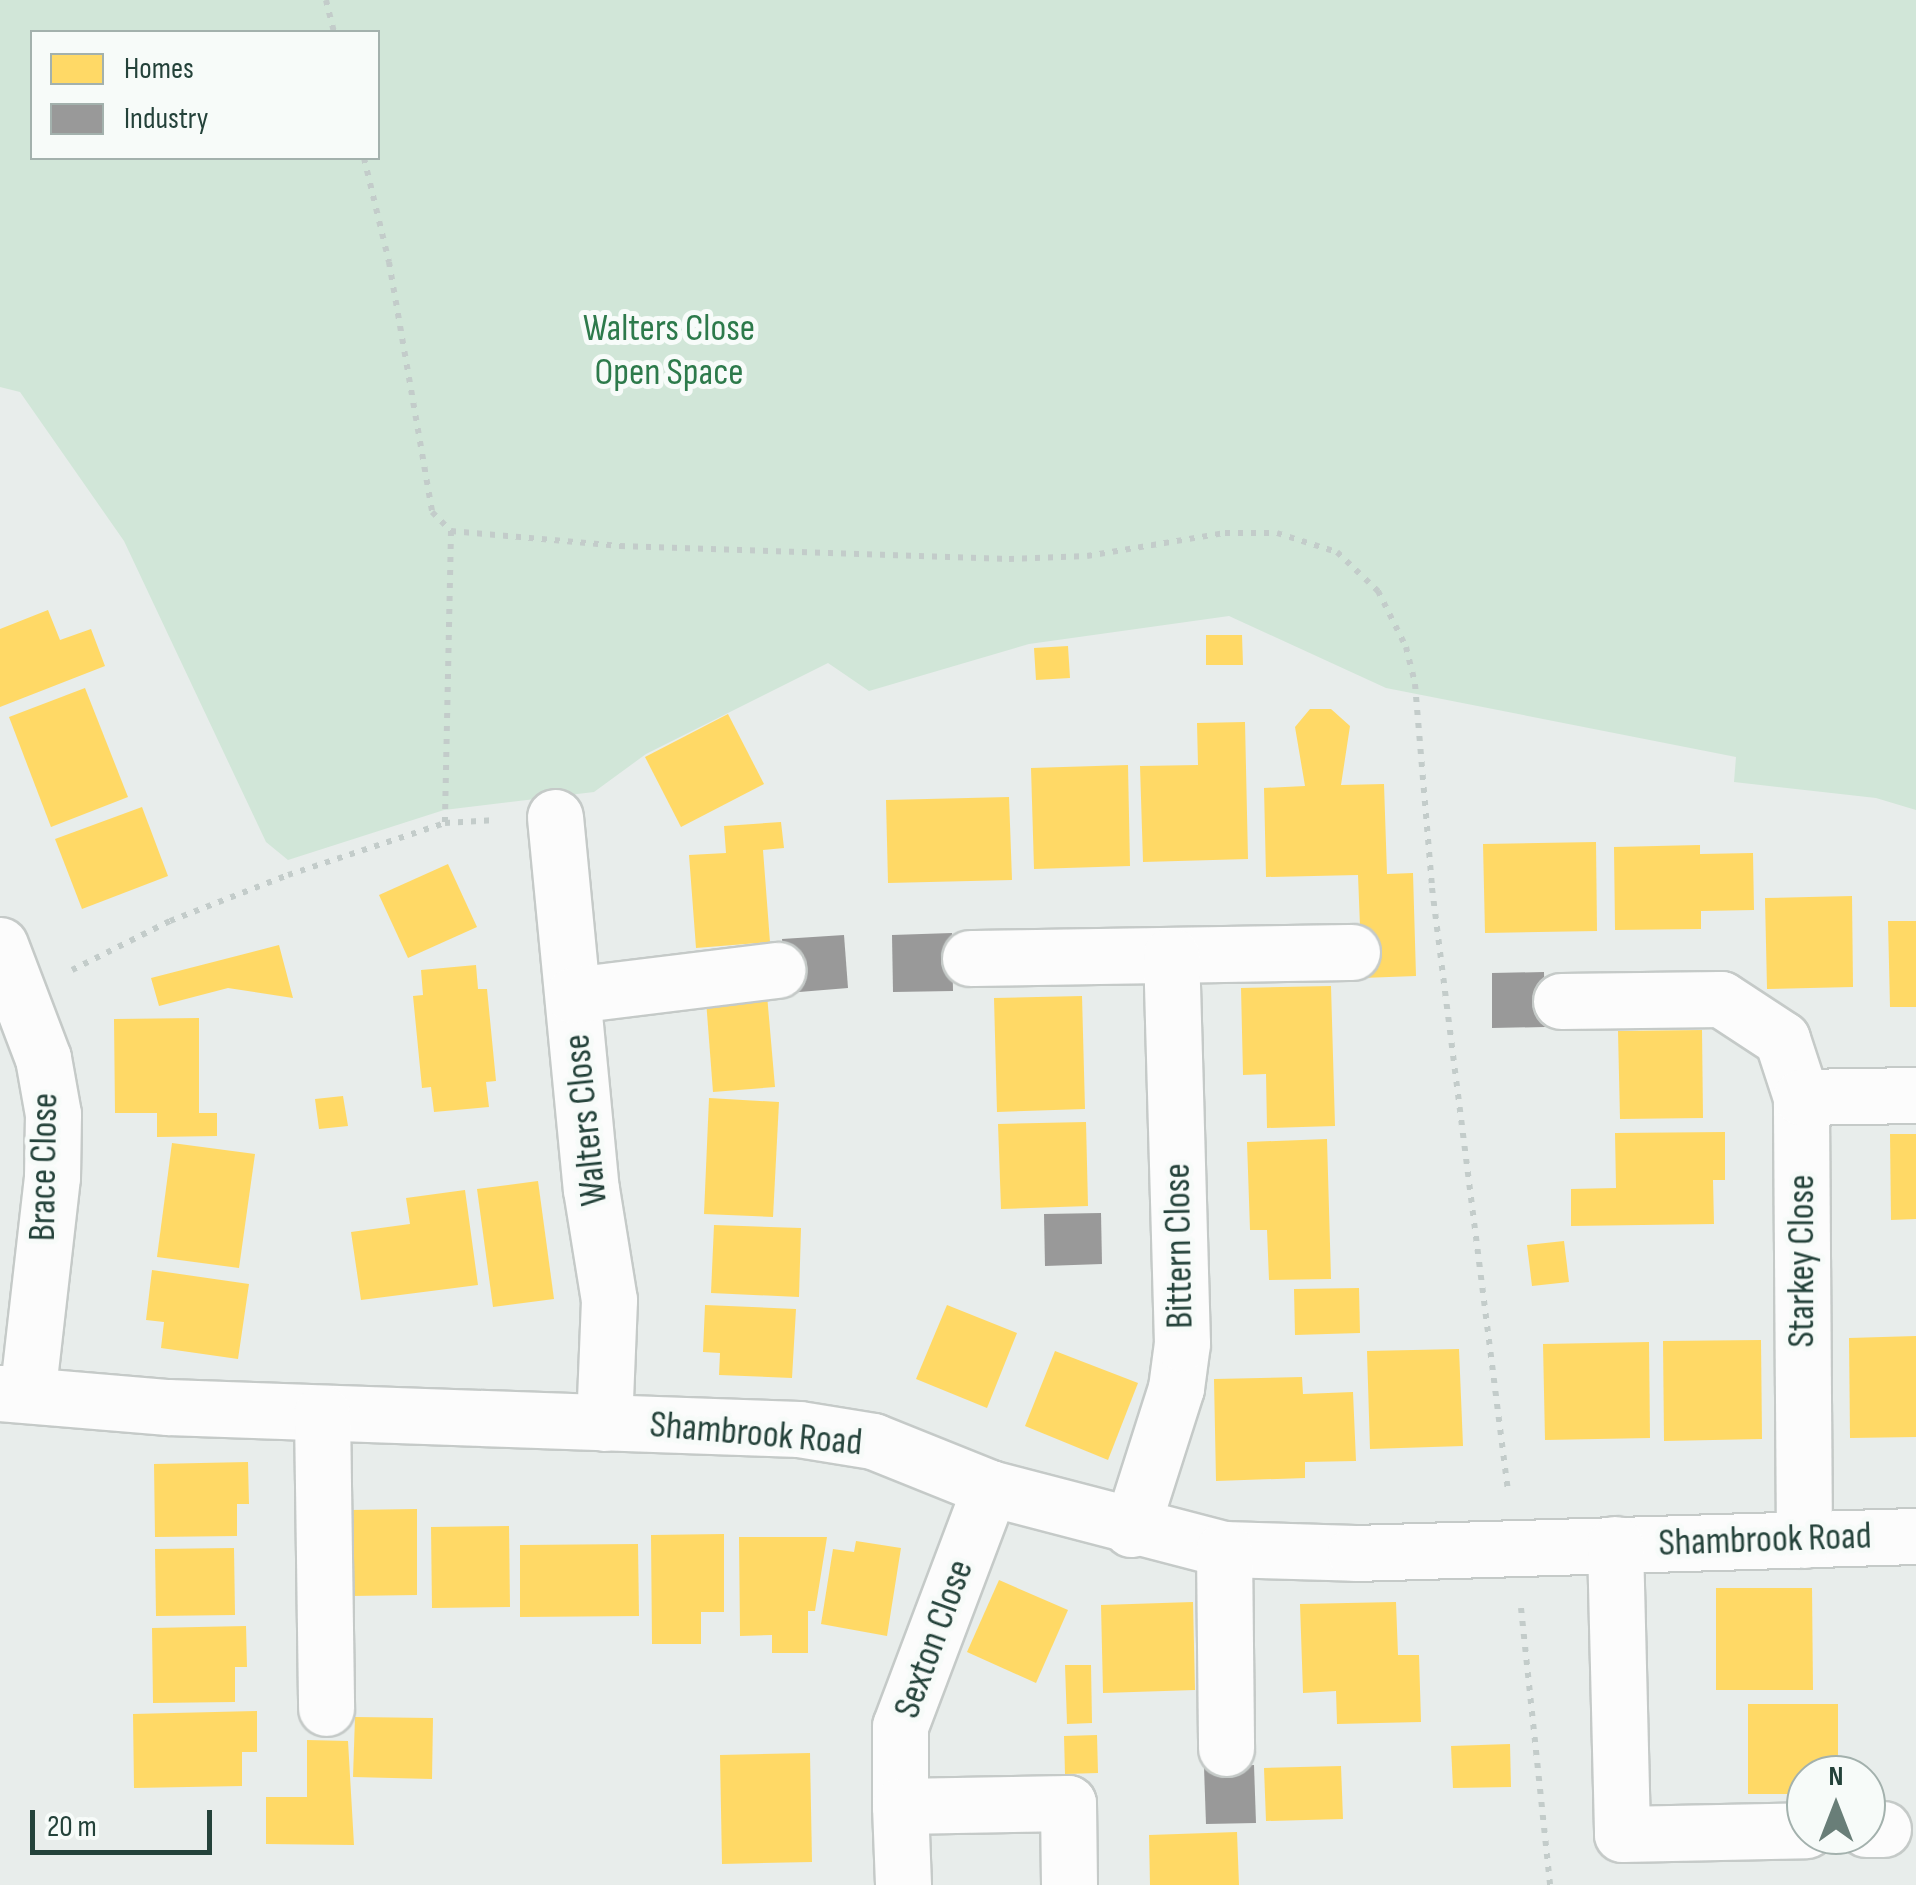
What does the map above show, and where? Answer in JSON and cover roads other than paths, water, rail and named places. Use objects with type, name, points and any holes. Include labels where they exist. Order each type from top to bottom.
[{"type":"street","name":"Walters Close","points":[[555,817],[608,1300],[604,1423]]},
{"type":"street","name":"Brace Close","points":[[0,945],[24,999],[53,1114],[14,1394]]},
{"type":"street","points":[[970,958],[1352,952]]},
{"type":"street","name":"Bittern Close","points":[[1131,1529],[1176,1388],[1182,1342],[1171,955]]},
{"type":"street","points":[[572,995],[777,970]]},
{"type":"street","name":"Starkey Close","points":[[1560,1001],[1721,999],[1782,1040],[1800,1098],[1804,1540]]},
{"type":"street","points":[[1800,1098],[1916,1095]]},
{"type":"street","name":"Shambrook Road","points":[[14,1394],[322,1413],[818,1432],[926,1458],[990,1488],[1131,1529],[1224,1549],[1354,1553],[1916,1536]]},
{"type":"street","points":[[322,1413],[326,1708]]},
{"type":"street","name":"Sexton Close","points":[[903,1885],[900,1726],[990,1488]]},
{"type":"street","name":"Shambrook Road","points":[[1615,1544],[1622,1834],[1786,1830]]},
{"type":"street","points":[[1224,1549],[1226,1748]]},
{"type":"street","points":[[900,1806],[1068,1804],[1069,1885]]},
{"type":"park label","name":"Walters Close Open Space","points":[[669,351]]}]
